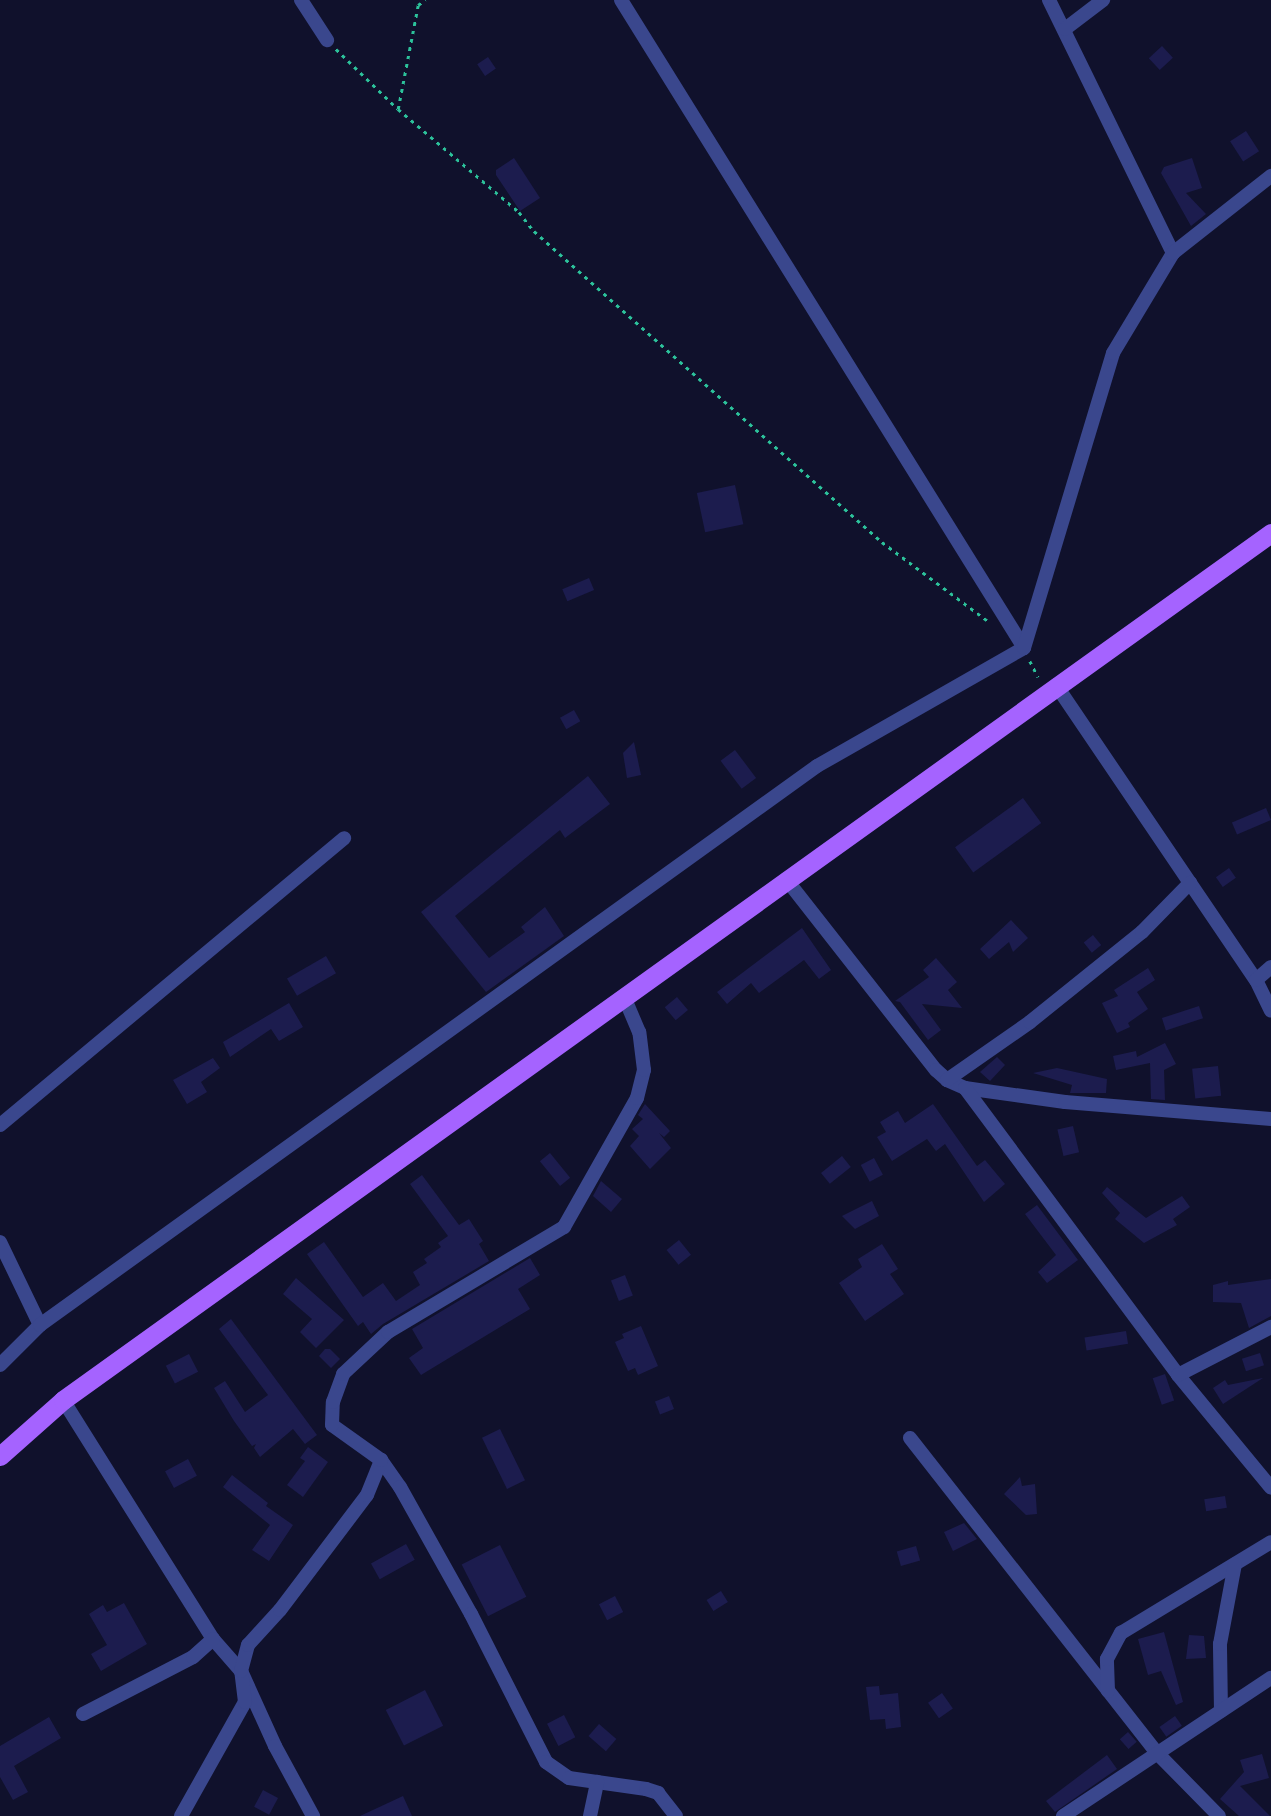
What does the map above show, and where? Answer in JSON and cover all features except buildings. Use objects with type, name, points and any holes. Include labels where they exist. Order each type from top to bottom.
[{"type":"main road","points":[[0,1456],[63,1400],[1271,533]]},
{"type":"street","points":[[300,0],[327,40]]},
{"type":"street","points":[[621,0],[1024,648]]},
{"type":"street","points":[[1049,0],[1173,253]]},
{"type":"street","points":[[1065,29],[1103,0]]},
{"type":"street","points":[[0,1365],[40,1325],[817,766],[1024,648],[1113,353],[1173,253],[1271,176]]},
{"type":"street","points":[[1051,689],[1190,883],[1256,981],[1271,1011]]},
{"type":"street","points":[[0,1125],[344,838]]},
{"type":"street","points":[[786,879],[936,1070],[947,1080],[965,1088],[1065,1102],[1271,1119]]},
{"type":"street","points":[[947,1080],[1030,1022],[1132,940],[1190,883]]},
{"type":"street","points":[[1256,981],[1271,967]]},
{"type":"street","points":[[624,997],[639,1032],[644,1070],[638,1098],[564,1227],[388,1332],[343,1374],[333,1402],[332,1425],[381,1460],[400,1487],[471,1614],[546,1762],[569,1778],[658,1793],[676,1816]]},
{"type":"street","points":[[965,1088],[1178,1375],[1271,1488]]},
{"type":"street","points":[[0,1242],[40,1325]]},
{"type":"street","points":[[1178,1375],[1271,1327]]},
{"type":"street","points":[[63,1400],[213,1639],[241,1671],[275,1746],[313,1816]]},
{"type":"street","points":[[910,1438],[1158,1754],[1219,1816]]},
{"type":"street","points":[[181,1816],[245,1702],[241,1671],[248,1645],[279,1610],[367,1495],[381,1460]]},
{"type":"street","points":[[1108,1691],[1107,1659],[1121,1633],[1271,1542]]},
{"type":"street","points":[[1221,1711],[1220,1644],[1236,1564]]},
{"type":"street","points":[[83,1714],[193,1657],[213,1639]]},
{"type":"street","points":[[1063,1816],[1271,1678]]},
{"type":"street","points":[[590,1816],[597,1782]]},
{"type":"path","points":[[398,109],[418,5],[425,0]]},
{"type":"path","points":[[327,40],[398,109],[519,212],[534,231],[882,542],[991,623]]},
{"type":"path","points":[[1024,648],[1051,689]]}]
